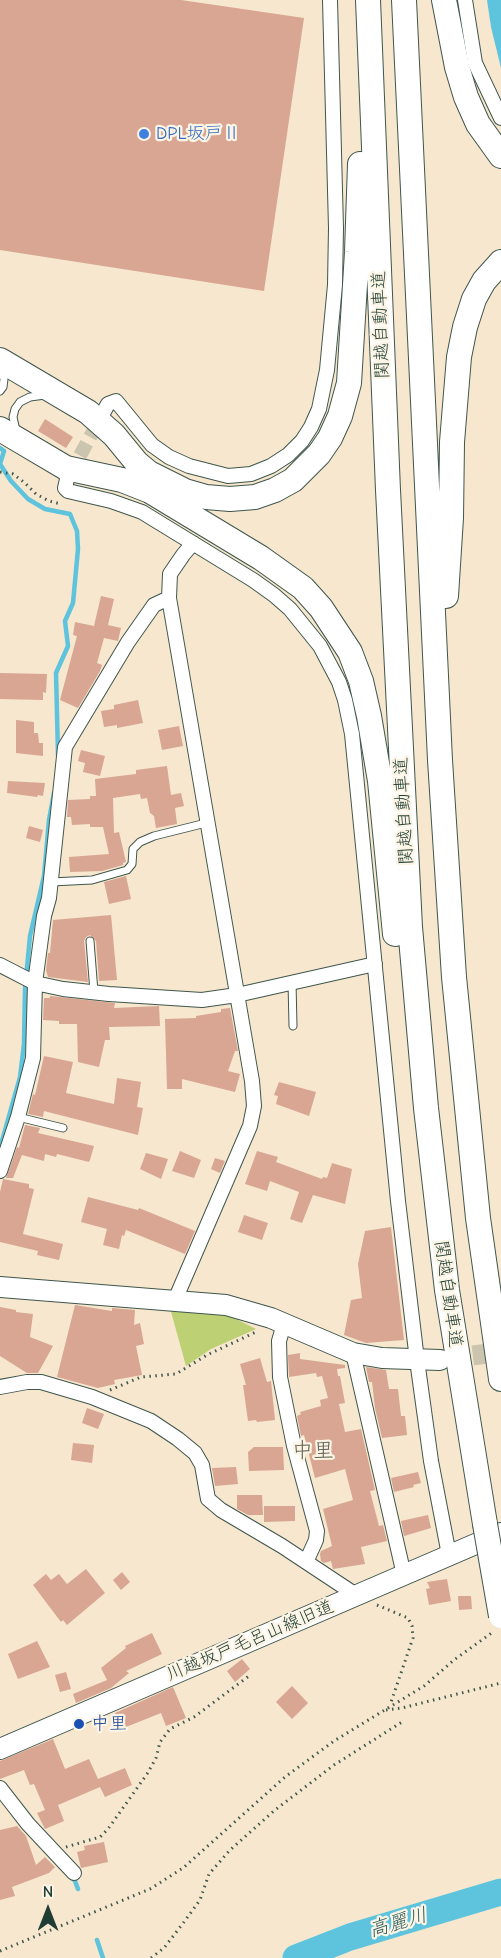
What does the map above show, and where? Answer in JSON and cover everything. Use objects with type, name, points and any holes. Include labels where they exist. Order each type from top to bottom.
[{"type":"highway","points":[[0,360],[88,412],[148,473],[185,491],[206,497],[230,499],[255,497],[293,480],[319,454],[340,417],[349,382],[360,174],[358,0]]},
{"type":"highway","name":"関越自動車道","points":[[368,0],[388,490],[410,927],[426,1108],[447,1290],[493,1529],[501,1616]]},
{"type":"highway","points":[[404,0],[440,760],[454,977],[467,1122],[501,1379]]},
{"type":"highway","points":[[444,0],[447,24],[466,97],[478,124],[501,156]]},
{"type":"highway","points":[[440,760],[443,644],[451,518],[452,442],[459,357],[474,299],[484,281],[501,262]]},
{"type":"highway","points":[[0,429],[66,468],[122,480],[150,491],[282,572],[303,588],[336,628],[350,652],[361,681],[369,716],[380,781],[404,1002],[415,1075],[426,1108]]},
{"type":"street","points":[[103,413],[108,404],[116,401],[152,445],[169,457],[189,466],[228,476],[251,474],[271,466],[288,455],[302,441],[311,427],[319,409],[327,370],[335,285],[334,122],[330,0]]},
{"type":"street","points":[[465,0],[475,63],[501,118]]},
{"type":"street","points":[[67,479],[65,488],[68,491],[111,501],[142,512],[253,580],[290,609],[320,646],[339,682],[352,734],[398,1201],[417,1360],[431,1461],[449,1555]]},
{"type":"street","points":[[175,1300],[250,1126],[254,1106],[252,1081],[169,598],[171,574],[193,543]]},
{"type":"street","points":[[0,1171],[18,1117],[33,1058],[31,980],[51,882],[65,747],[128,642],[154,605],[169,598]]},
{"type":"street","points":[[0,965],[31,980],[94,992],[215,1000],[375,964]]},
{"type":"street","points":[[0,1287],[226,1305],[278,1321],[353,1353],[382,1358],[440,1360]]},
{"type":"street","points":[[278,1321],[280,1377],[294,1446],[316,1531],[316,1540],[306,1562]]},
{"type":"street","points":[[353,1353],[404,1575]]},
{"type":"street","points":[[0,1387],[41,1382],[92,1397],[151,1420],[195,1453],[202,1465],[208,1499],[220,1510],[356,1595]]},
{"type":"street","name":"川越坂戸毛呂山線旧道","points":[[0,1749],[449,1555],[493,1529]]},
{"type":"street","points":[[0,1788],[28,1824],[74,1873]]},
{"type":"lane","points":[[0,367],[4,379],[0,391]]},
{"type":"lane","points":[[23,443],[14,428],[13,417],[20,402],[42,395],[65,398]]},
{"type":"lane","points":[[51,882],[92,879],[127,870],[132,864],[134,849],[140,842],[154,836],[206,823]]},
{"type":"lane","points":[[90,941],[94,992]]},
{"type":"lane","points":[[292,982],[293,1026]]},
{"type":"lane","points":[[18,1117],[63,1128]]},
{"type":"path","points":[[0,472],[13,474]]},
{"type":"path","points":[[92,1397],[141,1377],[176,1374],[207,1355],[278,1321]]},
{"type":"path","points":[[356,1595],[408,1618],[412,1626],[413,1638],[389,1707]]},
{"type":"path","points":[[0,1951],[150,1889],[183,1868],[285,1777],[334,1741],[424,1686],[476,1644],[501,1628]]},
{"type":"path","points":[[52,1850],[100,1837],[147,1774],[156,1758],[160,1742],[170,1729],[194,1717],[249,1676]]},
{"type":"path","points":[[383,1710],[402,1708],[501,1683]]},
{"type":"path","points":[[151,1958],[164,1948],[184,1922],[200,1900],[209,1874],[230,1850],[275,1810],[334,1764],[402,1722]]},
{"type":"green space","points":[[170,1308],[226,1314],[256,1329],[211,1349],[186,1366]]},
{"type":"water","points":[[487,0],[501,0],[501,68],[491,27]]},
{"type":"building","name":"DPL坂戸Ⅱ","points":[[0,0],[181,0],[304,18],[264,291],[0,250]]},
{"type":"building","points":[[45,419],[73,437],[66,448],[38,431]]},
{"type":"building","points":[[101,596],[114,599],[108,625],[121,628],[118,641],[104,638],[97,663],[102,665],[100,671],[78,708],[60,700],[77,636],[73,635],[75,622],[94,626]]},
{"type":"building","points":[[0,673],[47,674],[46,693],[43,692],[43,700],[0,699]]},
{"type":"building","points":[[138,700],[143,723],[117,728],[117,725],[104,727],[101,711],[114,709],[114,705]]},
{"type":"building","points":[[16,720],[34,722],[34,733],[38,733],[39,743],[43,743],[43,756],[16,753]]},
{"type":"building","points":[[179,726],[183,746],[162,750],[158,730]]},
{"type":"building","points":[[81,750],[105,756],[100,776],[83,772],[85,763],[78,761]]},
{"type":"building","points":[[167,766],[171,795],[181,793],[184,806],[175,808],[177,824],[156,828],[147,798],[141,799],[140,794],[113,798],[114,833],[119,832],[126,862],[102,871],[70,872],[69,857],[109,854],[103,827],[90,827],[90,824],[72,825],[71,817],[67,817],[68,800],[90,799],[90,796],[96,796],[95,779],[136,774],[136,770]]},
{"type":"building","points":[[8,781],[45,783],[43,796],[7,793]]},
{"type":"building","points":[[29,826],[43,830],[40,842],[26,838]]},
{"type":"building","points":[[126,876],[131,899],[109,904],[104,882]]},
{"type":"building","points":[[111,915],[117,980],[99,981],[96,941],[90,935],[84,941],[88,982],[48,977],[46,970],[53,920]]},
{"type":"building","points":[[50,996],[115,1003],[114,1008],[159,1006],[160,1026],[109,1027],[110,1040],[105,1040],[99,1067],[78,1062],[77,1024],[59,1024],[59,1021],[43,1020],[44,998],[50,998]]},
{"type":"building","points":[[230,1008],[238,1051],[235,1051],[228,1071],[240,1074],[235,1092],[182,1079],[182,1089],[167,1089],[165,1019],[196,1018],[196,1016],[221,1012],[221,1009]]},
{"type":"building","points":[[44,1056],[73,1062],[66,1093],[114,1104],[117,1078],[141,1082],[137,1107],[143,1108],[138,1135],[44,1111],[43,1117],[28,1114]]},
{"type":"building","points":[[279,1082],[316,1092],[309,1116],[276,1104],[278,1096],[274,1095]]},
{"type":"building","points":[[25,1125],[40,1128],[38,1133],[94,1146],[89,1162],[57,1154],[56,1157],[45,1154],[44,1161],[22,1155],[13,1178],[6,1178],[17,1147],[19,1148]]},
{"type":"building","points":[[180,1151],[201,1160],[194,1178],[172,1171]]},
{"type":"building","points":[[257,1151],[278,1157],[276,1162],[322,1179],[327,1178],[332,1163],[352,1169],[345,1204],[313,1195],[302,1223],[290,1219],[299,1192],[270,1181],[267,1191],[245,1184]]},
{"type":"building","points":[[146,1153],[168,1159],[161,1179],[140,1169]]},
{"type":"building","points":[[215,1158],[225,1161],[220,1173],[211,1169]]},
{"type":"building","points":[[3,1179],[29,1184],[29,1188],[34,1189],[23,1234],[63,1244],[59,1260],[37,1255],[38,1251],[0,1242],[0,1192]]},
{"type":"building","points":[[88,1197],[138,1210],[139,1208],[195,1231],[185,1254],[126,1230],[124,1236],[122,1235],[119,1249],[103,1245],[107,1229],[81,1222]]},
{"type":"building","points":[[244,1215],[268,1223],[262,1240],[238,1232]]},
{"type":"building","points":[[391,1227],[404,1340],[366,1343],[344,1335],[351,1300],[362,1298],[358,1264],[365,1231]]},
{"type":"building","points":[[75,1305],[112,1311],[112,1308],[135,1310],[134,1325],[140,1323],[144,1344],[136,1346],[142,1375],[114,1380],[115,1384],[98,1388],[57,1377]]},
{"type":"building","points":[[0,1307],[33,1314],[30,1337],[53,1346],[38,1373],[27,1373],[0,1356]]},
{"type":"building","points":[[300,1353],[300,1359],[345,1365],[345,1368],[337,1369],[345,1403],[339,1404],[345,1432],[361,1429],[375,1490],[370,1491],[379,1526],[383,1525],[387,1541],[361,1547],[365,1564],[333,1569],[331,1561],[324,1563],[321,1561],[321,1551],[332,1546],[323,1509],[353,1500],[345,1469],[315,1478],[297,1416],[301,1414],[300,1412],[321,1406],[320,1400],[328,1398],[322,1376],[317,1377],[316,1373],[289,1377],[288,1355]]},
{"type":"building","points":[[260,1358],[267,1382],[271,1381],[275,1420],[248,1421],[243,1385],[246,1385],[240,1364]]},
{"type":"building","points":[[366,1367],[386,1370],[389,1389],[398,1389],[401,1416],[405,1416],[407,1435],[382,1438],[372,1382],[369,1382]]},
{"type":"building","points":[[87,1408],[104,1414],[98,1429],[82,1423]]},
{"type":"building","points":[[73,1443],[94,1445],[92,1463],[71,1460]]},
{"type":"building","points":[[254,1447],[283,1447],[284,1470],[249,1471],[248,1452]]},
{"type":"building","points":[[236,1467],[238,1484],[215,1486],[212,1468]]},
{"type":"building","points":[[418,1472],[421,1483],[394,1492],[391,1478]]},
{"type":"building","points":[[237,1495],[262,1495],[263,1515],[248,1515],[237,1509]]},
{"type":"building","points":[[264,1506],[295,1506],[295,1521],[264,1522]]},
{"type":"building","points":[[428,1515],[431,1528],[404,1536],[401,1521]]},
{"type":"building","points":[[86,1569],[105,1593],[67,1625],[63,1620],[61,1622],[33,1585],[46,1574],[51,1580],[59,1574],[67,1584]]},
{"type":"building","points":[[122,1572],[130,1582],[121,1590],[113,1580]]},
{"type":"building","points":[[447,1579],[451,1601],[429,1605],[426,1589],[430,1588],[427,1582]]},
{"type":"building","points":[[458,1596],[471,1596],[472,1609],[459,1610]]},
{"type":"building","points":[[152,1633],[162,1654],[126,1671],[129,1673],[111,1688],[76,1703],[73,1694],[107,1680],[101,1668],[126,1648],[125,1646]]},
{"type":"building","points":[[37,1641],[50,1667],[18,1679],[8,1654]]},
{"type":"building","points":[[242,1659],[250,1669],[235,1682],[227,1671]]},
{"type":"building","points":[[66,1672],[71,1689],[60,1692],[55,1675]]},
{"type":"building","points":[[292,1686],[308,1703],[292,1719],[276,1702]]},
{"type":"building","points":[[173,1687],[186,1718],[166,1726],[161,1713],[121,1729],[115,1713]]},
{"type":"building","points":[[53,1739],[65,1769],[89,1759],[98,1779],[125,1768],[132,1785],[105,1797],[100,1787],[58,1805],[64,1821],[45,1829],[37,1813],[45,1810],[34,1784],[30,1785],[24,1770],[0,1779],[0,1761]]},
{"type":"building","points":[[17,1826],[26,1836],[36,1865],[45,1857],[55,1867],[49,1873],[12,1887],[15,1896],[0,1900],[0,1830]]},
{"type":"building","points":[[104,1842],[108,1862],[81,1868],[77,1852],[85,1850],[84,1846]]},
{"type":"waterway","points":[[0,448],[4,451],[0,464],[11,481],[28,499],[45,509],[70,514],[77,531],[78,549],[73,603],[65,621],[68,646],[56,673],[58,755]]},
{"type":"waterway","points":[[0,1148],[20,1077],[30,936],[44,876],[54,793]]},
{"type":"waterway","points":[[70,1876],[78,1889]]},
{"type":"waterway","name":"高麗川","points":[[296,1958],[350,1937],[501,1892]]},
{"type":"waterway","points":[[97,1940],[103,1958]]},
{"type":"tunnel","points":[[70,474],[101,417]]},
{"type":"tunnel","points":[[443,1359],[501,1352]]},
{"type":"place","name":"DPL坂戸Ⅱ","points":[[144,134]]},
{"type":"place","name":"中里","points":[[79,1724]]},
{"type":"district","name":"中里","points":[[313,1451]]}]
